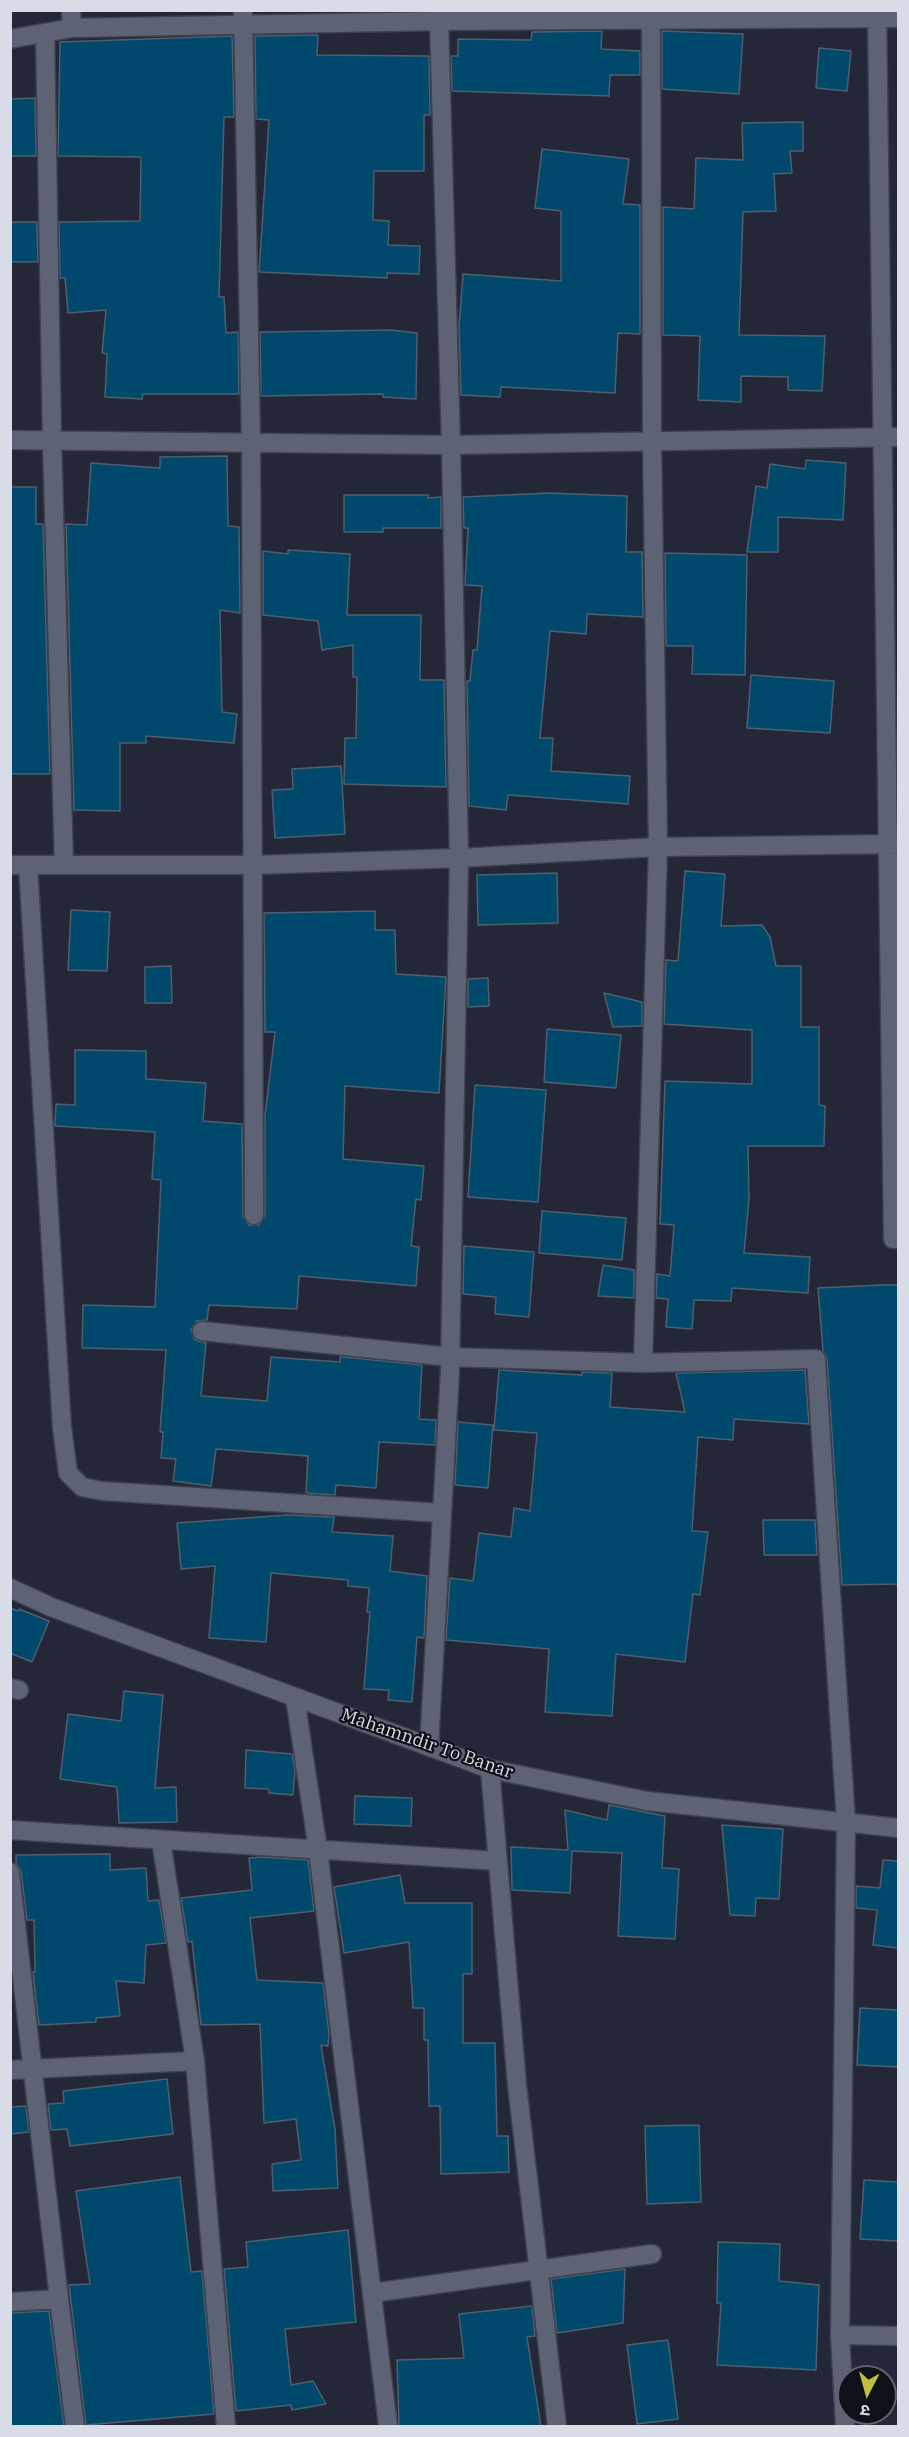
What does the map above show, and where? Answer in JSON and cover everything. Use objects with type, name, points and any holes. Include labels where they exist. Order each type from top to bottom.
[{"type":"street","points":[[877,15],[890,437],[893,1239],[898,1239]]},
{"type":"street","points":[[10,39],[45,33],[71,20],[439,16],[877,15],[898,18]]},
{"type":"street","points":[[429,1747],[450,1357],[459,858],[451,445],[439,16]]},
{"type":"street","points":[[643,1363],[658,847],[652,442],[652,16]]},
{"type":"street","points":[[243,18],[252,442],[254,1215]]},
{"type":"street","points":[[45,33],[52,441],[64,866]]},
{"type":"street","points":[[10,440],[451,445],[890,437]]},
{"type":"street","points":[[441,1513],[102,1491],[82,1487],[68,1473],[62,1428],[19,866],[254,865],[459,858],[658,847],[893,844]]},
{"type":"street","points":[[202,1331],[450,1357],[643,1363],[816,1359],[846,1822],[840,2335],[845,2427]]},
{"type":"street","name":"Mahamndir To Banar","points":[[10,1588],[51,1607],[490,1769],[647,1801],[898,1828]]},
{"type":"street","points":[[295,1698],[318,1850],[388,2427]]},
{"type":"street","points":[[490,1769],[517,2085],[556,2427]]},
{"type":"street","points":[[10,1830],[498,1861]]},
{"type":"street","points":[[161,1840],[195,2061],[226,2427]]},
{"type":"street","points":[[10,1872],[58,2298],[75,2427]]},
{"type":"street","points":[[10,2070],[33,2067],[195,2061]]},
{"type":"street","points":[[372,2293],[652,2254]]},
{"type":"street","points":[[10,2302],[58,2298]]},
{"type":"street","points":[[840,2335],[898,2336]]},
{"type":"building","points":[[602,31],[601,49],[640,51],[640,75],[610,75],[609,96],[452,91],[451,56],[458,56],[458,39],[531,40],[532,32]]},
{"type":"building","points":[[662,31],[743,34],[739,94],[662,89]]},
{"type":"building","points":[[318,35],[317,55],[429,56],[430,115],[424,115],[424,171],[374,171],[373,220],[389,221],[388,245],[420,246],[419,274],[387,273],[387,278],[259,272],[269,120],[256,119],[255,36]]},
{"type":"building","points":[[232,36],[234,117],[224,117],[219,297],[224,297],[226,333],[238,332],[239,394],[143,394],[142,399],[105,397],[107,354],[102,353],[106,310],[68,313],[65,278],[60,278],[59,222],[140,221],[141,157],[58,156],[60,42]]},
{"type":"building","points":[[819,48],[851,51],[847,91],[816,88]]},
{"type":"building","points":[[35,98],[36,156],[10,156],[10,99]]},
{"type":"building","points":[[803,122],[803,151],[790,151],[792,173],[774,174],[776,211],[743,212],[739,335],[825,336],[822,391],[788,390],[788,377],[741,376],[741,402],[698,400],[700,336],[663,335],[663,207],[694,209],[696,158],[743,160],[742,123]]},
{"type":"building","points":[[542,149],[629,159],[623,204],[640,205],[640,334],[618,333],[615,393],[501,387],[500,397],[461,395],[459,326],[463,274],[561,281],[561,211],[535,208]]},
{"type":"building","points":[[10,222],[37,222],[38,262],[10,262]]},
{"type":"building","points":[[391,330],[417,333],[416,399],[383,397],[383,394],[261,396],[260,332]]},
{"type":"building","points":[[227,456],[228,526],[239,527],[240,613],[220,610],[222,712],[237,714],[234,743],[146,736],[146,743],[120,743],[120,811],[74,810],[66,524],[87,525],[91,463],[160,468],[160,457]]},
{"type":"building","points":[[806,460],[846,463],[843,520],[778,517],[778,552],[747,552],[756,486],[767,488],[770,464],[805,469]]},
{"type":"building","points":[[10,487],[36,487],[36,524],[43,524],[50,774],[10,774]]},
{"type":"building","points":[[550,493],[627,496],[626,552],[642,552],[643,617],[587,614],[586,634],[550,631],[540,738],[553,738],[551,771],[630,776],[628,804],[508,795],[506,810],[469,806],[467,681],[470,681],[473,650],[477,650],[482,586],[465,585],[468,528],[464,528],[463,497]]},
{"type":"building","points":[[344,495],[441,497],[441,528],[383,528],[383,532],[344,532]]},
{"type":"building","points":[[288,550],[350,554],[347,615],[421,615],[420,680],[444,680],[446,787],[344,784],[345,738],[356,738],[357,677],[353,677],[353,645],[322,650],[318,621],[263,615],[263,551],[288,554]]},
{"type":"building","points":[[665,553],[747,555],[745,675],[692,674],[693,646],[666,646]]},
{"type":"building","points":[[751,675],[834,681],[830,733],[747,728]]},
{"type":"building","points":[[341,766],[345,834],[275,838],[272,790],[293,789],[292,769]]},
{"type":"building","points":[[685,871],[725,874],[721,926],[762,925],[770,937],[776,966],[801,966],[801,1027],[819,1027],[819,1105],[825,1106],[824,1146],[748,1146],[749,1199],[744,1253],[810,1257],[808,1293],[732,1288],[731,1301],[694,1300],[692,1329],[666,1327],[668,1299],[656,1298],[657,1274],[670,1276],[674,1225],[660,1224],[665,1081],[752,1084],[752,1030],[664,1024],[666,960],[678,961]]},
{"type":"building","points":[[557,873],[558,923],[478,925],[477,875]]},
{"type":"building","points":[[71,910],[110,912],[107,971],[68,970]]},
{"type":"building","points":[[375,911],[375,930],[395,930],[396,974],[446,977],[439,1093],[345,1086],[343,1159],[424,1166],[421,1200],[416,1199],[411,1246],[419,1247],[416,1286],[299,1276],[297,1309],[209,1305],[207,1320],[197,1321],[191,1330],[195,1340],[206,1343],[201,1396],[267,1401],[271,1357],[340,1362],[340,1357],[344,1357],[422,1365],[419,1419],[436,1420],[435,1445],[379,1442],[376,1488],[336,1485],[335,1495],[306,1493],[308,1456],[216,1449],[211,1486],[173,1481],[176,1459],[161,1458],[163,1432],[160,1432],[166,1350],[82,1348],[83,1305],[155,1307],[161,1180],[152,1179],[155,1132],[55,1126],[56,1104],[75,1105],[75,1050],[146,1051],[146,1079],[206,1083],[203,1121],[242,1124],[243,1216],[249,1225],[259,1225],[265,1215],[265,1115],[275,1032],[265,1032],[264,913]]},
{"type":"building","points":[[171,966],[172,1003],[145,1003],[145,967]]},
{"type":"building","points":[[488,978],[489,1006],[468,1007],[468,979]]},
{"type":"building","points":[[604,993],[642,1002],[642,1026],[613,1027]]},
{"type":"building","points":[[547,1029],[621,1035],[616,1088],[544,1082]]},
{"type":"building","points":[[475,1085],[546,1090],[538,1202],[468,1197]]},
{"type":"building","points":[[542,1211],[626,1218],[622,1260],[539,1253]]},
{"type":"building","points":[[464,1246],[534,1252],[529,1317],[495,1314],[496,1297],[463,1294]]},
{"type":"building","points":[[603,1265],[634,1270],[634,1298],[598,1296]]},
{"type":"building","points":[[898,1285],[898,1584],[842,1585],[827,1358],[823,1351],[818,1288]]},
{"type":"building","points":[[499,1370],[582,1375],[582,1372],[612,1373],[610,1407],[685,1412],[676,1373],[805,1370],[809,1424],[734,1419],[733,1440],[698,1437],[692,1531],[708,1532],[700,1595],[693,1594],[685,1662],[616,1654],[612,1716],[545,1712],[549,1649],[446,1640],[450,1578],[473,1581],[479,1533],[511,1537],[514,1508],[530,1511],[537,1433],[494,1430]]},
{"type":"building","points":[[458,1422],[493,1425],[488,1488],[455,1485]]},
{"type":"building","points":[[287,1515],[334,1517],[332,1532],[393,1536],[390,1571],[427,1576],[424,1638],[417,1637],[412,1702],[388,1700],[389,1690],[364,1689],[370,1612],[367,1612],[369,1588],[348,1586],[348,1580],[271,1573],[266,1642],[209,1638],[215,1566],[181,1569],[177,1523]]},
{"type":"building","points":[[763,1520],[815,1520],[817,1555],[764,1555]]},
{"type":"building","points":[[10,1608],[18,1611],[19,1609],[49,1621],[32,1662],[10,1653]]},
{"type":"building","points":[[124,1691],[163,1695],[155,1788],[176,1787],[177,1822],[119,1823],[117,1787],[60,1779],[68,1714],[121,1721]]},
{"type":"building","points":[[246,1750],[292,1754],[295,1770],[293,1795],[269,1793],[269,1789],[245,1788]]},
{"type":"building","points":[[355,1796],[412,1798],[411,1826],[354,1824]]},
{"type":"building","points":[[609,1805],[665,1816],[662,1868],[679,1869],[675,1939],[618,1936],[622,1853],[572,1851],[570,1893],[512,1890],[511,1847],[568,1850],[565,1810],[607,1820]]},
{"type":"building","points":[[722,1825],[783,1829],[779,1899],[756,1898],[755,1916],[730,1915]]},
{"type":"building","points":[[110,1854],[110,1870],[146,1868],[148,1901],[159,1900],[166,1943],[146,1945],[144,1983],[116,1981],[120,2016],[96,2018],[96,2022],[39,2025],[33,1972],[35,1972],[34,1920],[27,1920],[21,1871],[16,1863],[16,1855]]},
{"type":"building","points":[[249,1858],[308,1860],[314,1911],[250,1918],[257,1980],[323,1983],[329,2034],[328,2046],[321,2045],[335,2129],[338,2188],[273,2191],[272,2164],[301,2160],[296,2119],[264,2123],[260,2024],[201,2025],[192,1941],[188,1942],[181,1898],[252,1890]]},
{"type":"building","points":[[883,1860],[898,1861],[898,1948],[873,1945],[877,1910],[856,1908],[856,1886],[880,1888]]},
{"type":"building","points":[[400,1875],[405,1903],[472,1903],[472,1974],[463,1974],[463,2043],[495,2043],[497,2136],[508,2136],[509,2172],[441,2174],[440,2106],[429,2106],[428,2040],[424,2040],[424,2008],[413,2008],[409,1942],[344,1953],[334,1887]]},
{"type":"building","points":[[860,2008],[898,2010],[898,2067],[857,2065]]},
{"type":"building","points":[[167,2079],[173,2134],[70,2146],[67,2129],[51,2130],[48,2104],[64,2103],[63,2091]]},
{"type":"building","points":[[26,2106],[29,2132],[10,2134],[10,2107]]},
{"type":"building","points":[[699,2125],[701,2202],[647,2204],[645,2126]]},
{"type":"building","points":[[180,2177],[191,2272],[202,2271],[214,2414],[86,2425],[69,2285],[90,2284],[76,2191]]},
{"type":"building","points":[[864,2180],[898,2182],[898,2241],[860,2239]]},
{"type":"building","points":[[348,2230],[356,2322],[285,2329],[291,2385],[313,2381],[326,2404],[292,2410],[291,2405],[236,2411],[224,2269],[248,2267],[246,2242]]},
{"type":"building","points":[[718,2242],[780,2244],[779,2281],[819,2285],[816,2370],[717,2365],[721,2303],[717,2303]]},
{"type":"building","points":[[625,2269],[623,2323],[557,2333],[551,2279]]},
{"type":"building","points":[[532,2306],[535,2336],[527,2337],[541,2427],[399,2427],[397,2360],[464,2358],[459,2314]]},
{"type":"building","points":[[49,2311],[64,2427],[10,2427],[10,2313]]},
{"type":"building","points":[[668,2340],[678,2419],[637,2424],[627,2345]]}]
